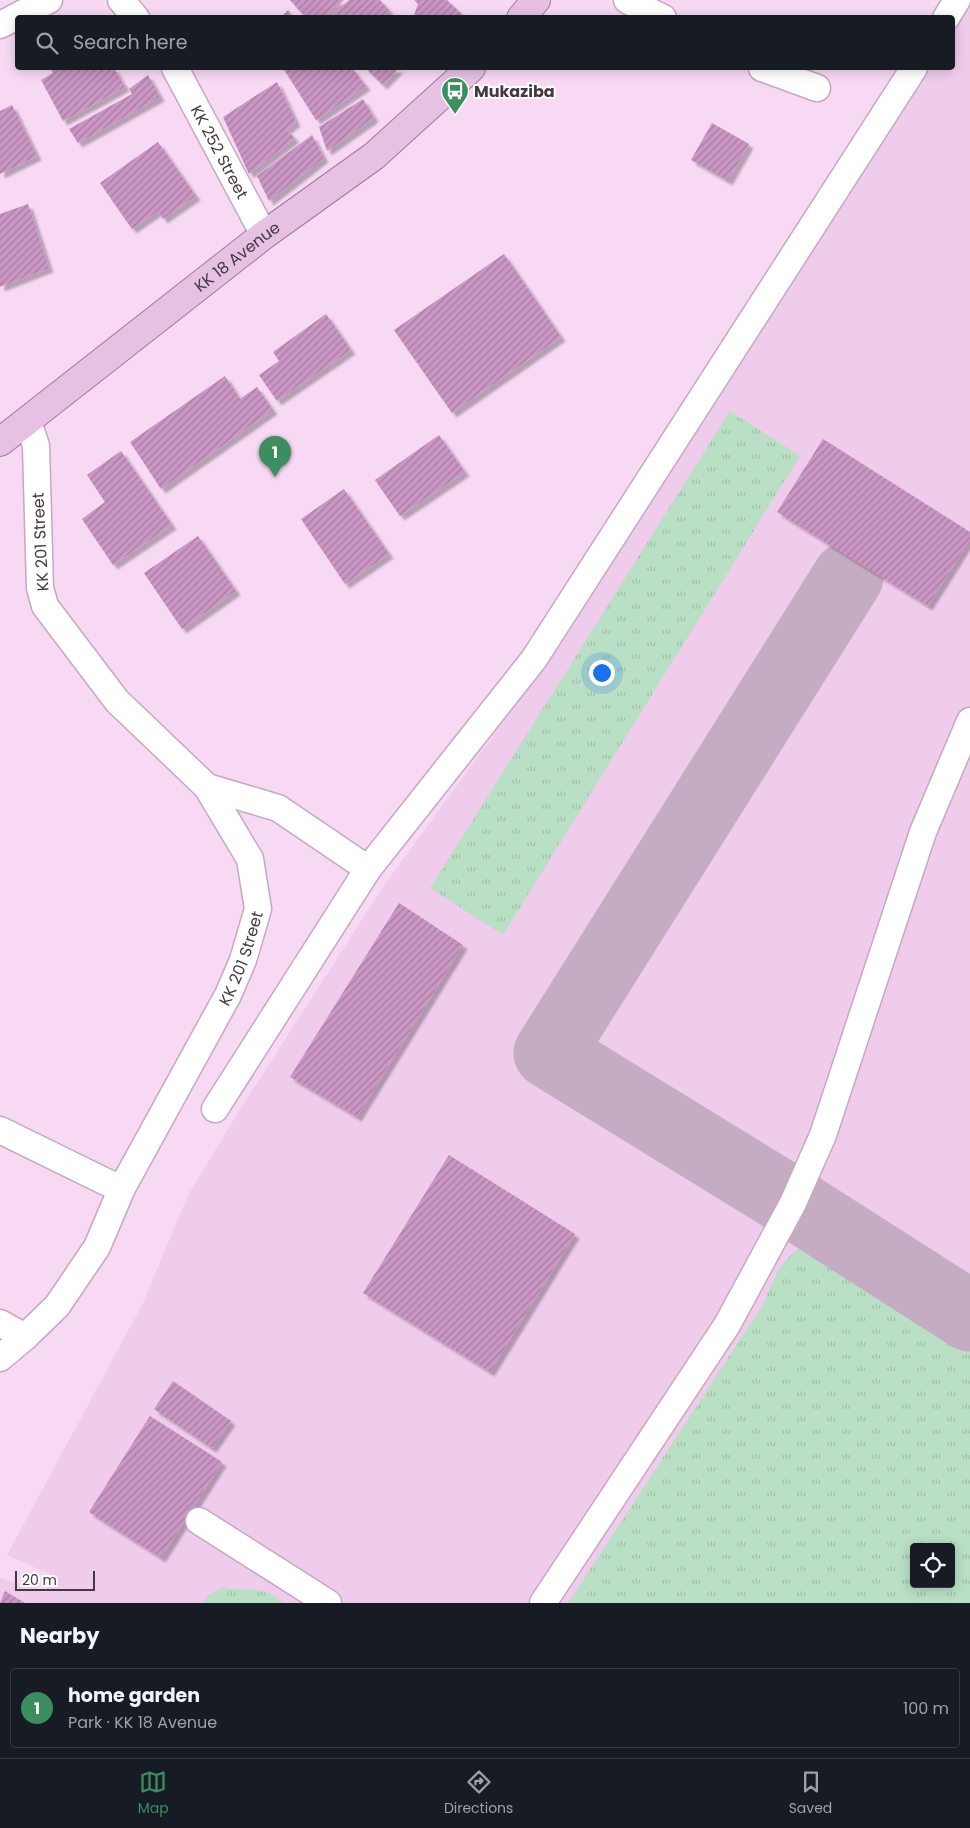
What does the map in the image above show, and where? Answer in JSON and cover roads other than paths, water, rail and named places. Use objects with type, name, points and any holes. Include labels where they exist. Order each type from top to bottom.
[{"type":"main road","points":[[524,15],[536,0]]},
{"type":"main road","name":"KK 18 Avenue","points":[[0,442],[264,236],[374,156],[469,70]]},
{"type":"street","points":[[20,15],[49,0]]},
{"type":"street","points":[[121,0],[134,15]]},
{"type":"street","points":[[627,0],[657,15]]},
{"type":"street","points":[[948,15],[957,0]]},
{"type":"street","points":[[0,25],[15,17]]},
{"type":"street","name":"KK 252 Street","points":[[176,70],[264,236]]},
{"type":"street","points":[[768,70],[817,88]]},
{"type":"street","points":[[215,1109],[368,869],[534,659],[913,70]]},
{"type":"street","name":"KK 201 Street","points":[[0,1358],[57,1306],[97,1247],[122,1188],[228,995],[243,960],[258,909],[250,859],[207,787],[117,701],[45,606],[40,588],[36,446],[28,421]]},
{"type":"street","points":[[543,1603],[727,1325],[793,1203],[823,1135],[923,832],[970,721]]},
{"type":"street","points":[[207,787],[278,808],[368,869]]},
{"type":"street","points":[[0,1130],[122,1188]]},
{"type":"street","points":[[0,1323],[25,1337]]},
{"type":"street","points":[[200,1521],[328,1603]]},
{"type":"place","name":"Mukaziba","points":[[455,115]]},
{"type":"place","name":"home garden","points":[[275,477]]}]
